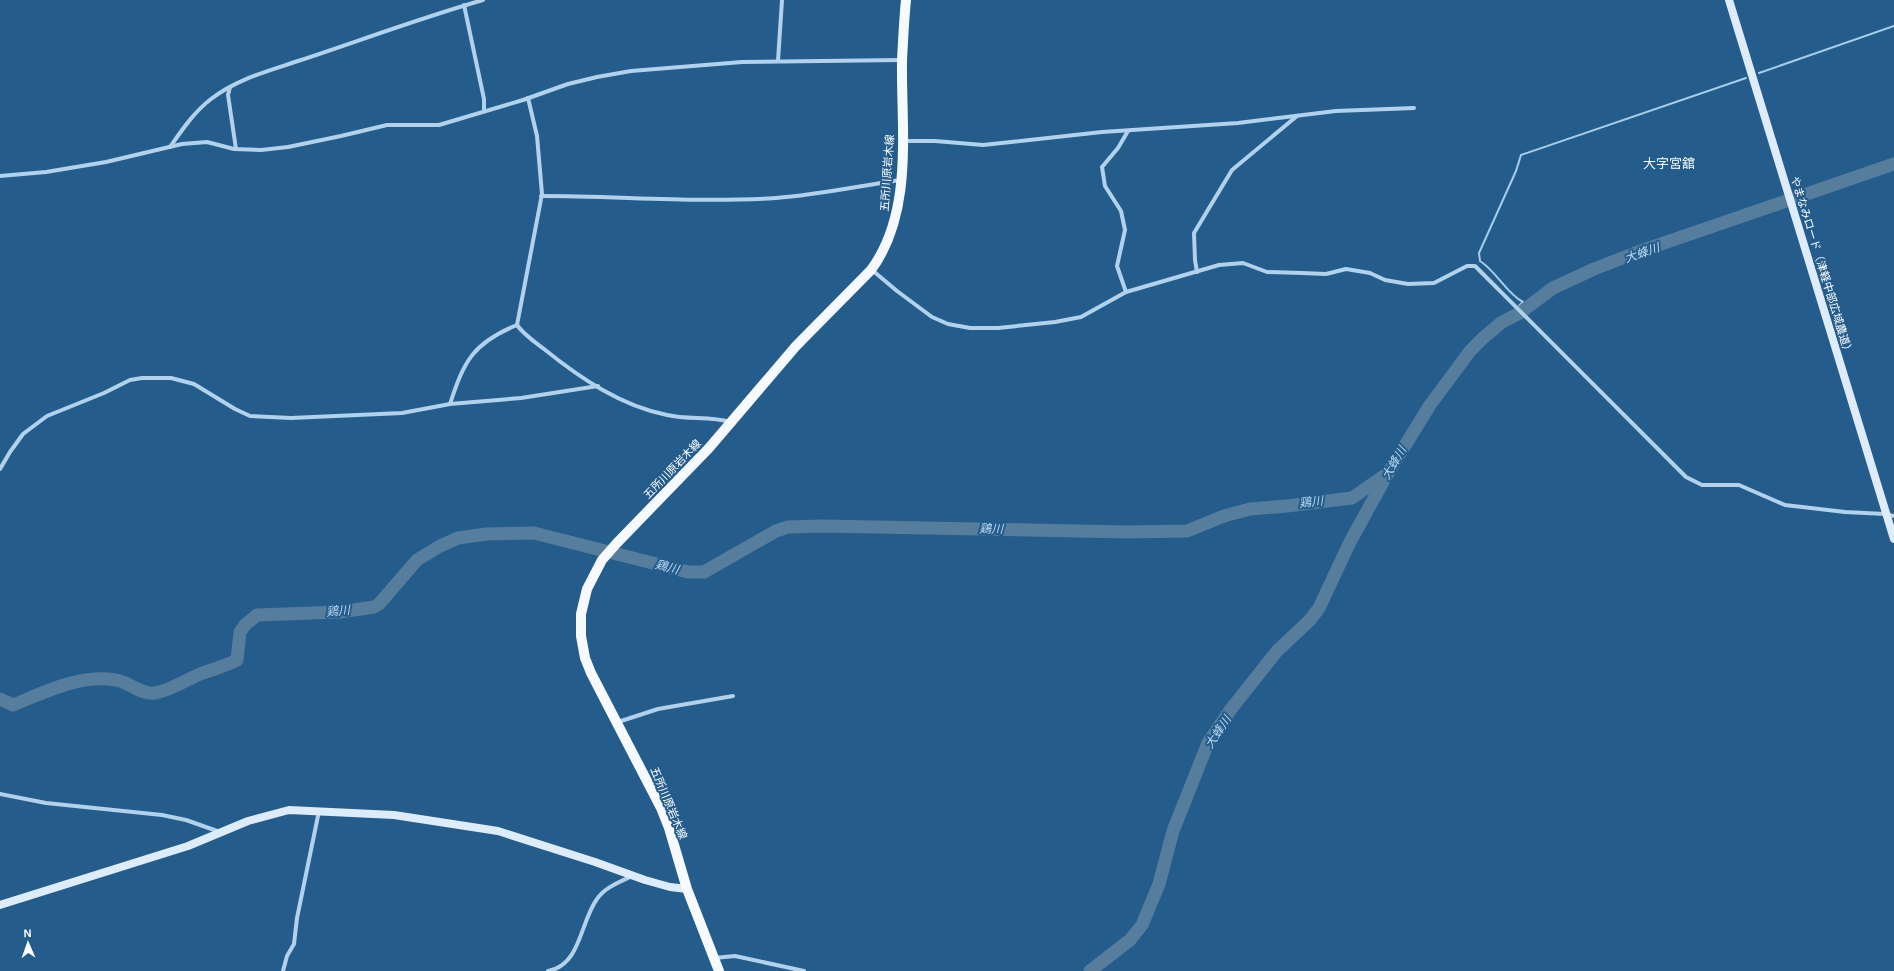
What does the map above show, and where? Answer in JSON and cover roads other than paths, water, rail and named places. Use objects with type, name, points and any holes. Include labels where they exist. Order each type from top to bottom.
[{"type":"main road","name":"五所川原岩木線","points":[[719,971],[687,889],[666,822],[618,722],[591,673],[585,658],[581,636],[581,614],[585,595],[593,575],[602,560],[699,458],[796,346],[872,270],[889,241],[900,201],[902,60],[906,0]]},
{"type":"street","points":[[169,147],[191,118],[211,99],[230,87],[266,71],[483,0]]},
{"type":"street","points":[[778,61],[782,0]]},
{"type":"street","name":"やまなみロード（津軽中部広域農道）","points":[[1729,0],[1885,514],[1894,539]]},
{"type":"street","points":[[464,5],[484,99],[484,110]]},
{"type":"street","points":[[0,176],[46,172],[106,162],[182,144],[207,142],[236,149],[261,150],[288,147],[387,125],[439,124],[528,98],[568,84],[631,71],[778,61],[800,63],[902,60]]},
{"type":"street","points":[[230,87],[228,95],[236,149]]},
{"type":"street","points":[[517,325],[541,196],[537,136],[528,98]]},
{"type":"street","points":[[902,141],[935,141],[984,144],[1102,132],[1297,116],[1336,111],[1414,108]]},
{"type":"street","points":[[1198,272],[1195,260],[1194,233],[1221,187],[1232,170],[1297,116]]},
{"type":"street","points":[[1126,292],[1117,266],[1125,230],[1121,211],[1105,186],[1102,168],[1118,148],[1128,131]]},
{"type":"street","points":[[541,196],[609,196],[690,201],[777,198],[901,180]]},
{"type":"street","points":[[872,270],[932,317],[948,324],[970,328],[998,328],[1055,322],[1081,317],[1126,292],[1219,265],[1243,263],[1267,272],[1326,274],[1346,269],[1370,273],[1386,280],[1408,284],[1434,283],[1466,266],[1475,266],[1525,318],[1686,478],[1702,485],[1739,485],[1784,506],[1894,516]]},
{"type":"street","points":[[517,325],[560,362],[627,403],[667,416],[716,418],[731,422]]},
{"type":"street","points":[[450,404],[459,378],[471,355],[483,344],[501,332],[517,325]]},
{"type":"street","points":[[0,469],[23,434],[47,416],[104,393],[130,380],[142,378],[171,378],[194,384],[235,409],[259,417],[291,418],[379,415],[450,404],[521,398],[598,386]]},
{"type":"street","points":[[618,722],[658,709],[733,696]]},
{"type":"street","points":[[0,794],[46,803],[162,815],[186,820],[220,832]]},
{"type":"street","points":[[0,905],[188,846],[266,815],[289,810],[319,810],[394,815],[498,831],[567,852],[670,887],[687,889]]},
{"type":"street","points":[[283,971],[287,956],[294,944],[297,918],[319,810]]},
{"type":"street","points":[[548,971],[556,970],[568,961],[578,942],[591,908],[597,898],[605,889],[632,875]]},
{"type":"street","points":[[714,958],[735,956],[804,971]]},
{"type":"waterway","points":[[1759,73],[1894,26]]},
{"type":"waterway","points":[[1502,322],[1523,302],[1517,298],[1492,271],[1480,261],[1479,253],[1516,171],[1521,155],[1746,78]]},
{"type":"waterway","name":"大蜂川","points":[[1090,971],[1130,940],[1142,925],[1159,884],[1173,831],[1208,743],[1231,709],[1277,651],[1310,620],[1319,608],[1350,542],[1388,473],[1430,405],[1470,351],[1502,322],[1520,313],[1553,288],[1594,269],[1638,252],[1894,164]]},
{"type":"waterway","name":"鶏川","points":[[0,699],[13,705],[63,685],[103,679],[121,681],[150,693],[167,690],[200,674],[237,660],[240,632],[245,625],[257,615],[340,612],[374,607],[379,604],[417,560],[440,546],[458,538],[487,534],[534,533],[688,572],[704,572],[776,531],[788,527],[822,526],[1128,532],[1187,531],[1224,516],[1250,509],[1352,498],[1388,473]]},
{"type":"district","name":"大字宮舘","points":[[1669,163]]}]
